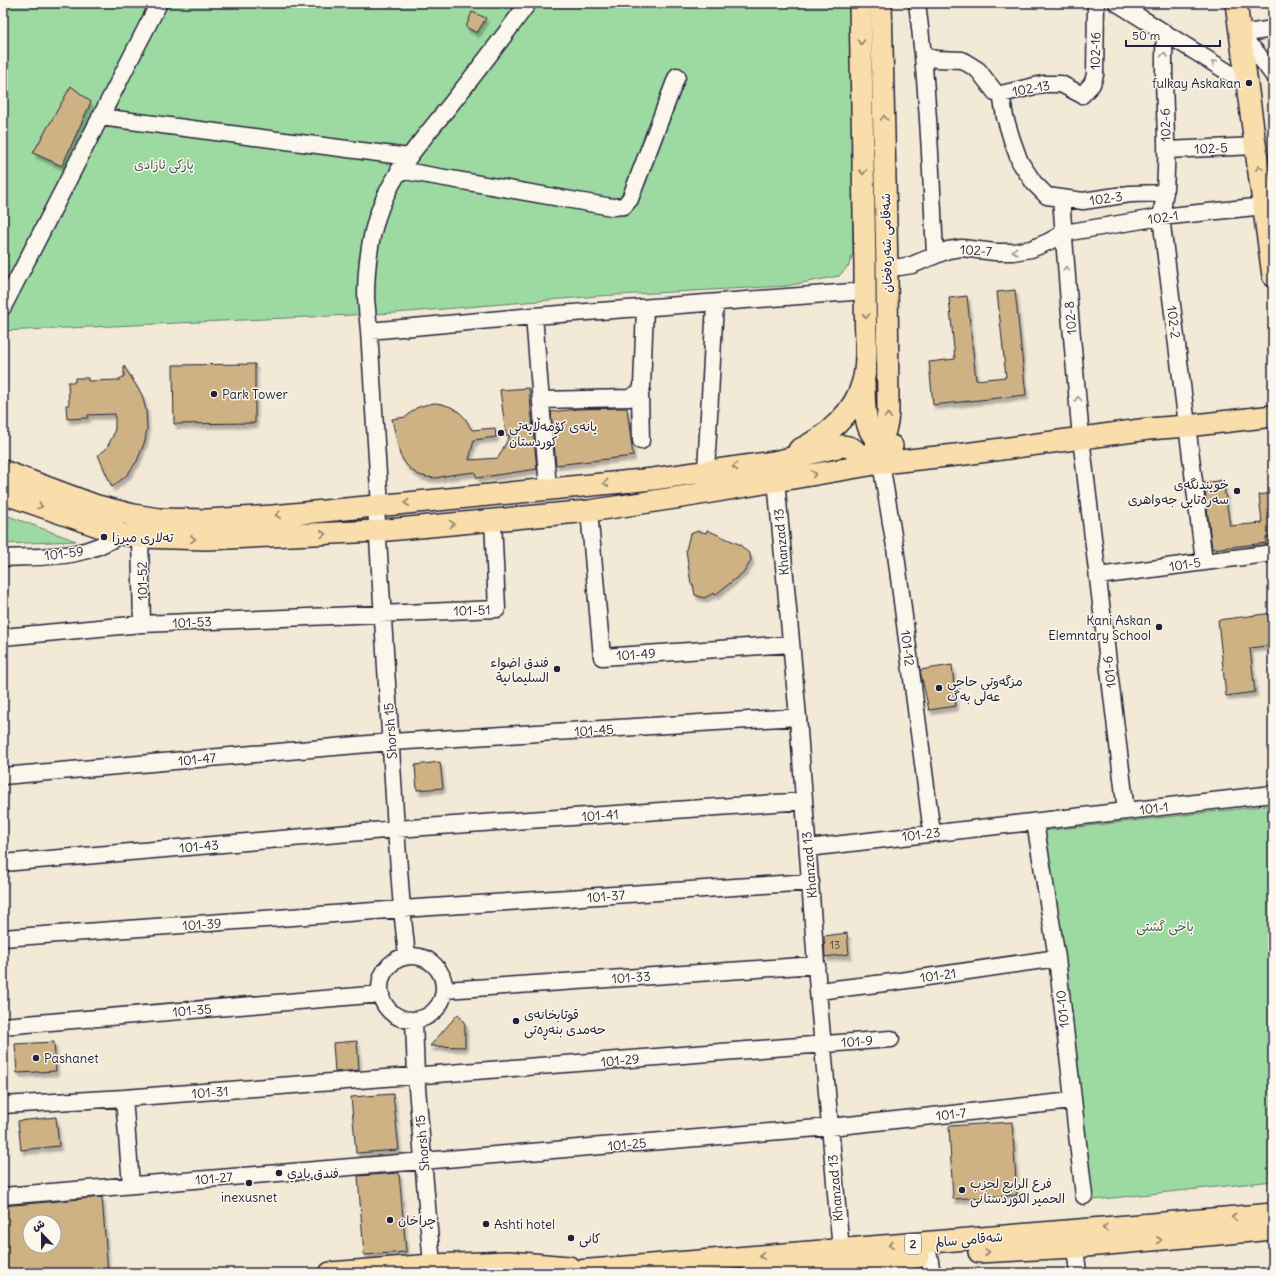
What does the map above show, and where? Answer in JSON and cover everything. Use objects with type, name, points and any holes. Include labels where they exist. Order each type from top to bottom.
[{"type":"main road","points":[[860,3],[866,365],[864,381],[866,424],[872,435],[888,446],[902,448],[934,446],[1081,433],[1186,420],[1273,403]]},
{"type":"main road","name":"شەقامی شەرەفخان","points":[[851,468],[872,454],[881,442],[886,430],[888,412],[887,267],[881,3]]},
{"type":"main road","points":[[1236,3],[1264,206],[1270,235],[1273,276]]},
{"type":"main road","points":[[3,471],[96,506],[133,515],[159,519],[208,520],[273,516],[378,506],[548,488],[654,479],[706,472],[775,471],[823,436],[848,412],[858,396],[864,381]]},
{"type":"main road","points":[[1186,420],[1273,416]]},
{"type":"main road","points":[[851,468],[881,463],[965,454],[1081,433]]},
{"type":"main road","points":[[3,493],[131,536],[207,539],[377,531],[589,511],[688,496],[775,471],[842,446],[847,446],[856,450],[859,461],[851,468]]},
{"type":"main road","name":"شەقامی سالم","points":[[553,1273],[1273,1214]]},
{"type":"main road","name":"شەقامی سالم","points":[[753,1273],[805,1269],[930,1264],[1075,1247],[1273,1229]]},
{"type":"main road","points":[[1242,1232],[1261,1238],[1273,1238]]},
{"type":"main road","name":"شەقامی سالم","points":[[330,1273],[432,1265],[508,1262],[594,1270]]},
{"type":"street","points":[[4,303],[159,3]]},
{"type":"street","name":"Shorsh 15","points":[[407,956],[396,829],[377,531],[378,506],[366,298],[368,264],[372,239],[381,206],[399,170],[489,56],[528,3]]},
{"type":"street","points":[[917,3],[924,56],[935,255]]},
{"type":"street","name":"102-16","points":[[1082,95],[1092,84],[1095,75],[1096,3]]},
{"type":"street","points":[[1117,3],[1247,84]]},
{"type":"street","points":[[1241,36],[1273,30]]},
{"type":"street","name":"102-6","points":[[1161,217],[1165,193],[1166,150],[1164,65],[1166,33]]},
{"type":"street","points":[[1241,36],[1257,53],[1273,75]]},
{"type":"street","points":[[924,56],[936,59],[962,60],[978,70],[995,92],[1001,94],[1010,134],[1020,162],[1034,183],[1054,197]]},
{"type":"street","points":[[399,170],[612,207],[624,206],[630,199],[677,76]]},
{"type":"street","name":"102-13","points":[[1001,94],[1043,84],[1061,84],[1082,95]]},
{"type":"street","points":[[100,117],[409,157]]},
{"type":"street","name":"102-5","points":[[1166,150],[1256,146]]},
{"type":"street","name":"102-3","points":[[1054,197],[1083,201],[1130,194],[1165,193]]},
{"type":"street","name":"102-8","points":[[1054,197],[1064,233],[1081,433]]},
{"type":"street","name":"102-1","points":[[1064,233],[1161,217],[1264,206]]},
{"type":"street","name":"102-2","points":[[1161,217],[1204,561]]},
{"type":"street","name":"102-7","points":[[887,267],[912,266],[948,250],[962,248],[995,252],[1013,252],[1031,249],[1064,233]]},
{"type":"street","points":[[369,331],[534,316],[865,291]]},
{"type":"street","points":[[706,472],[715,303]]},
{"type":"street","points":[[641,441],[640,392],[642,387],[645,308]]},
{"type":"street","points":[[534,316],[548,488]]},
{"type":"street","points":[[541,400],[629,398],[640,392]]},
{"type":"street","name":"101-6","points":[[1081,433],[1126,811]]},
{"type":"street","name":"101-12","points":[[881,463],[895,547],[932,833]]},
{"type":"street","name":"Khanzad 13","points":[[775,471],[798,717],[818,991],[841,1250]]},
{"type":"street","name":"101-49","points":[[589,511],[602,657],[791,644]]},
{"type":"street","name":"101-51","points":[[382,613],[497,608],[492,520]]},
{"type":"street","name":"101-59","points":[[3,558],[78,554],[131,536]]},
{"type":"street","name":"101-52","points":[[131,536],[142,624]]},
{"type":"street","name":"101-5","points":[[1098,576],[1273,553]]},
{"type":"street","name":"101-53","points":[[3,637],[142,624],[382,613]]},
{"type":"street","name":"101-45","points":[[391,742],[798,717]]},
{"type":"street","name":"101-47","points":[[3,776],[391,742]]},
{"type":"street","name":"101-1","points":[[1035,822],[1273,794]]},
{"type":"street","name":"101-41","points":[[396,829],[804,801]]},
{"type":"street","name":"101-23","points":[[808,848],[1035,822]]},
{"type":"street","name":"101-10","points":[[1035,822],[1057,958],[1072,1101],[1084,1196]]},
{"type":"street","name":"101-43","points":[[3,863],[396,829]]},
{"type":"street","name":"101-37","points":[[402,910],[810,882]]},
{"type":"street","name":"101-39","points":[[3,938],[402,910]]},
{"type":"street","points":[[407,956],[417,956],[434,964],[442,976],[445,990],[443,999],[432,1014],[424,1018],[414,1020],[397,1016],[389,1010],[384,1003],[381,994],[381,984],[384,974],[389,966],[407,956]]},
{"type":"street","name":"101-21","points":[[818,991],[893,982],[1057,958]]},
{"type":"street","name":"101-33","points":[[445,990],[817,965]]},
{"type":"street","name":"101-35","points":[[3,1026],[381,994]]},
{"type":"street","name":"Shorsh 15","points":[[414,1020],[416,1076],[432,1265]]},
{"type":"street","name":"101-9","points":[[823,1044],[891,1039]]},
{"type":"street","name":"101-29","points":[[416,1076],[823,1044]]},
{"type":"street","name":"101-31","points":[[3,1105],[124,1098],[416,1076]]},
{"type":"street","points":[[124,1098],[132,1185]]},
{"type":"street","name":"101-7","points":[[830,1127],[1072,1101]]},
{"type":"street","name":"101-25","points":[[424,1161],[830,1127]]},
{"type":"street","name":"101-27","points":[[3,1196],[424,1161]]},
{"type":"street","points":[[1075,1247],[1078,1273]]},
{"type":"green space","name":"پارکی ئازادی","points":[[3,3],[851,3],[853,253],[849,265],[839,276],[786,286],[597,296],[396,313],[3,331]]},
{"type":"green space","points":[[3,514],[76,541],[3,544]]},
{"type":"green space","name":"باخی گشتی","points":[[1273,805],[1273,1181],[1093,1200],[1043,831]]},
{"type":"building","points":[[472,12],[486,18],[477,33],[466,27]]},
{"type":"building","points":[[71,86],[91,102],[62,166],[33,153]]},
{"type":"building","points":[[1015,290],[1026,395],[933,405],[929,362],[955,359],[949,298],[967,296],[976,380],[1006,377],[997,292]]},
{"type":"building","name":"Park Tower","points":[[255,364],[255,423],[174,424],[173,365]]},
{"type":"building","points":[[124,366],[142,395],[146,410],[147,428],[145,441],[137,461],[127,475],[112,487],[98,455],[106,449],[113,436],[115,428],[115,414],[88,415],[88,418],[67,419],[66,405],[69,405],[68,382],[75,382],[75,378],[88,378],[88,381],[120,380],[120,378],[124,377]]},
{"type":"building","points":[[529,388],[537,469],[477,478],[475,472],[436,478],[419,475],[411,470],[400,455],[392,419],[406,417],[416,408],[434,403],[451,407],[459,412],[465,418],[472,430],[495,428],[496,437],[474,440],[469,460],[498,458],[510,435],[506,435],[500,390]]},
{"type":"building","points":[[627,408],[633,456],[556,465],[551,412],[578,409]]},
{"type":"building","points":[[1223,480],[1230,526],[1262,523],[1259,495],[1273,493],[1273,537],[1266,537],[1266,543],[1212,549],[1204,483]]},
{"type":"building","points":[[707,530],[741,545],[750,554],[751,560],[745,571],[715,595],[714,593],[704,598],[695,595],[693,584],[691,584],[686,550],[690,534],[698,531],[706,533]]},
{"type":"building","points":[[1273,613],[1273,645],[1250,648],[1255,692],[1226,696],[1218,620]]},
{"type":"building","name":"مزگەوتی حاجی عەلی بەگ","points":[[952,665],[956,706],[929,710],[920,670]]},
{"type":"building","points":[[440,762],[443,788],[417,790],[415,765]]},
{"type":"building","points":[[847,933],[849,954],[825,957],[824,936]]},
{"type":"building","points":[[458,1014],[465,1024],[465,1047],[430,1046]]},
{"type":"building","points":[[357,1041],[359,1070],[335,1072],[333,1043]]},
{"type":"building","name":"Pashanet","points":[[54,1042],[56,1071],[17,1073],[15,1044]]},
{"type":"building","points":[[393,1094],[399,1150],[356,1153],[351,1097]]},
{"type":"building","points":[[56,1117],[59,1146],[21,1150],[18,1121]]},
{"type":"building","points":[[1012,1122],[1017,1195],[953,1199],[949,1126]]},
{"type":"building","points":[[399,1173],[406,1252],[364,1255],[358,1176]]},
{"type":"building","points":[[102,1197],[108,1273],[3,1273],[3,1206]]},
{"type":"place","name":"fulkay Askakan","points":[[1249,83]]},
{"type":"place","name":"Park Tower","points":[[214,394]]},
{"type":"place","name":"یانەی کۆمەڵایەتی کوردستان","points":[[501,433]]},
{"type":"place","name":"خویندنگەی سەرەتایی جەواهری","points":[[1237,491]]},
{"type":"place","name":"تەلاری میرزا","points":[[104,537]]},
{"type":"place","name":"Kani Askan Elemntary School","points":[[1159,627]]},
{"type":"place","name":"فندق اضواء السليمانية","points":[[557,669]]},
{"type":"place","name":"مزگەوتی حاجی عەلی بەگ","points":[[939,688]]},
{"type":"place","name":"قوتابخانەی حەمدی بنەڕەتی","points":[[516,1021]]},
{"type":"place","name":"Pashanet","points":[[36,1058]]},
{"type":"place","name":"فندق يادي","points":[[279,1173]]},
{"type":"place","name":"inexusnet","points":[[249,1183]]},
{"type":"place","name":"فرع الرابع لحزب الحمير الكوردستانى","points":[[962,1190]]},
{"type":"place","name":"چراخان","points":[[390,1220]]},
{"type":"place","name":"Ashti hotel","points":[[486,1224]]},
{"type":"place","name":"کانی","points":[[571,1238]]}]
